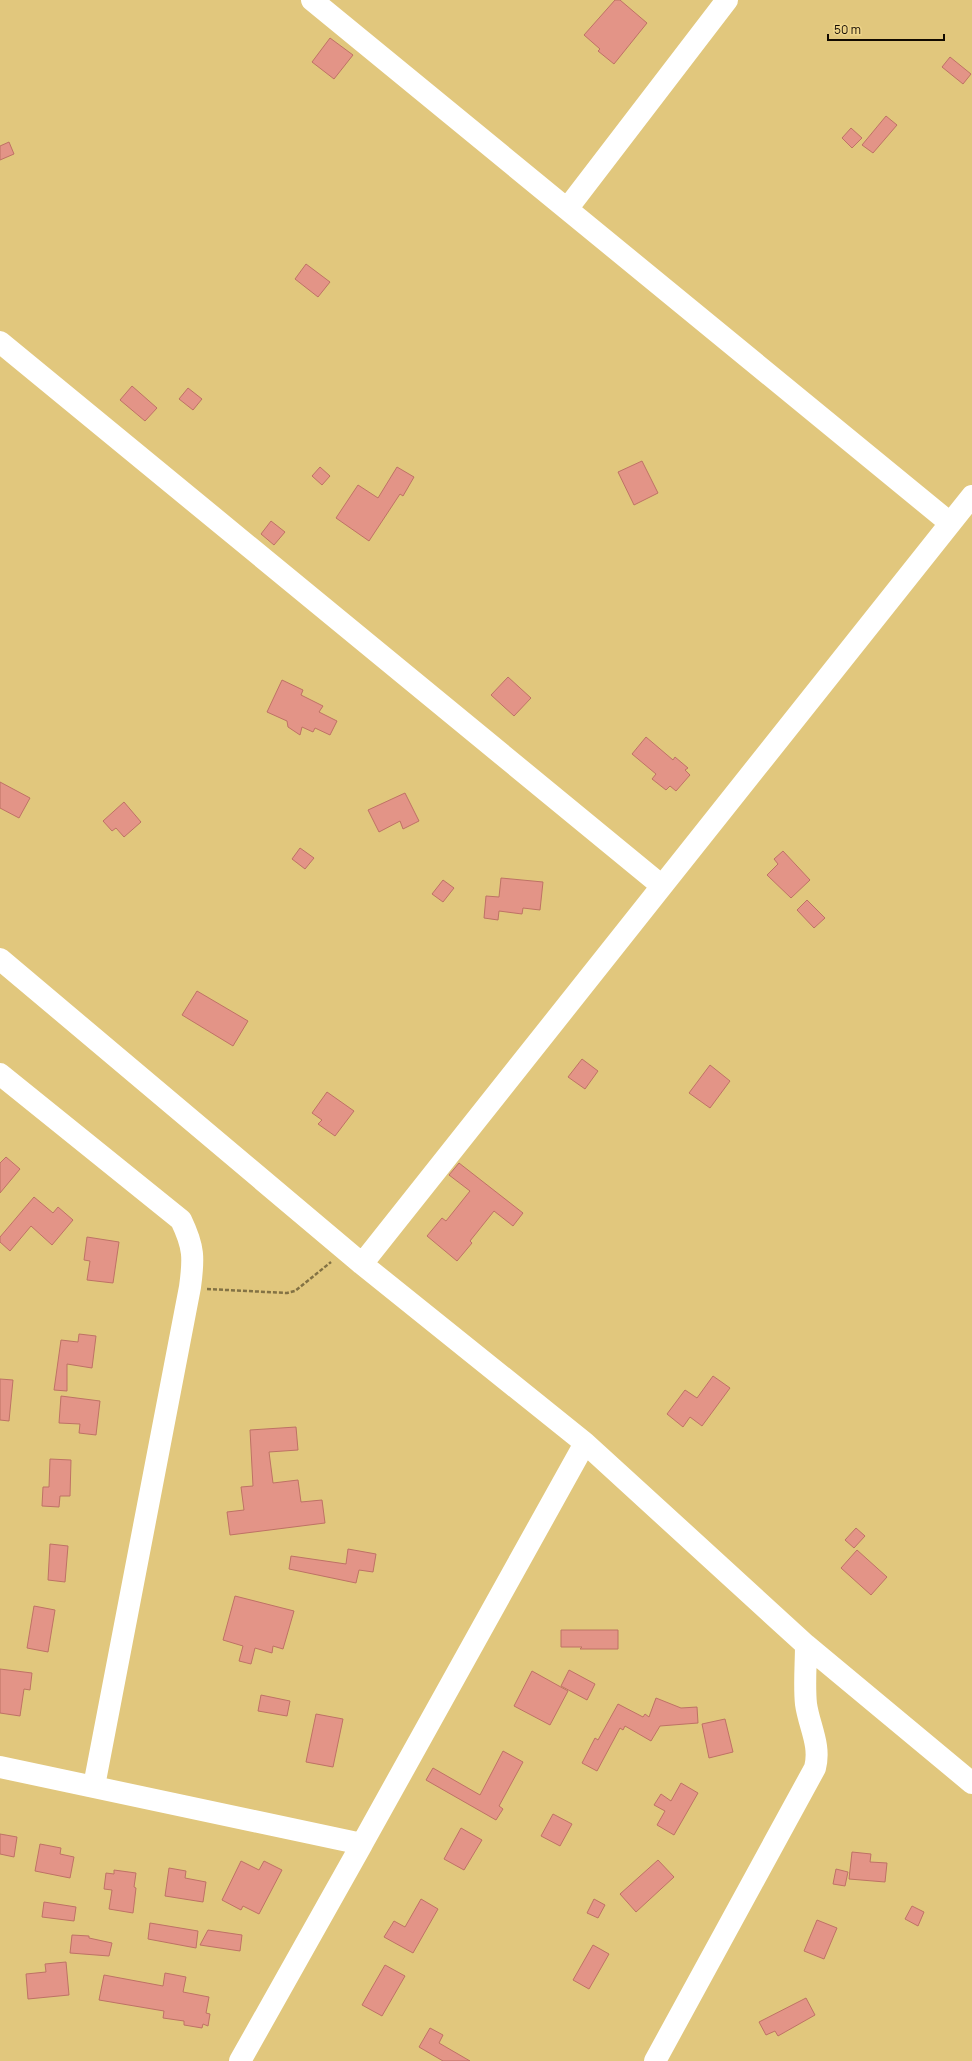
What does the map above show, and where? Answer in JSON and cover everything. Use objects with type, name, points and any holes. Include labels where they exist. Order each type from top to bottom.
[{"type":"street","points":[[312,0],[950,523]]},
{"type":"street","points":[[567,209],[727,0]]},
{"type":"street","points":[[0,342],[662,886]]},
{"type":"street","points":[[355,1257],[662,886],[972,496]]},
{"type":"street","points":[[0,959],[355,1257],[585,1443],[806,1645],[972,1783]]},
{"type":"street","points":[[0,1074],[181,1220],[190,1240],[193,1260],[190,1287],[94,1786]]},
{"type":"street","points":[[240,2061],[585,1443]]},
{"type":"street","points":[[655,2061],[815,1768],[817,1759],[814,1732],[806,1704],[806,1645]]},
{"type":"street","points":[[0,1767],[362,1844]]},
{"type":"path","points":[[190,1287],[287,1293],[295,1291],[355,1257]]},
{"type":"building","points":[[615,0],[620,0],[647,23],[614,64],[598,51],[600,49],[584,35]]},
{"type":"building","points":[[330,38],[353,55],[334,79],[312,62]]},
{"type":"building","points":[[950,57],[971,74],[963,84],[942,67]]},
{"type":"building","points":[[886,116],[897,125],[873,153],[862,145]]},
{"type":"building","points":[[851,128],[862,138],[852,148],[842,138]]},
{"type":"building","points":[[9,142],[14,154],[0,160],[0,146]]},
{"type":"building","points":[[306,264],[330,282],[318,297],[295,279]]},
{"type":"building","points":[[132,386],[157,408],[145,421],[120,400]]},
{"type":"building","points":[[188,388],[202,399],[193,410],[179,399]]},
{"type":"building","points":[[642,461],[658,493],[634,505],[618,472]]},
{"type":"building","points":[[320,467],[330,476],[322,485],[312,476]]},
{"type":"building","points":[[397,467],[414,477],[403,496],[400,494],[369,541],[336,518],[358,485],[378,498]]},
{"type":"building","points":[[271,521],[285,532],[274,545],[261,534]]},
{"type":"building","points":[[508,677],[531,698],[514,716],[491,695]]},
{"type":"building","points":[[282,680],[303,690],[301,695],[323,706],[319,712],[337,721],[330,735],[315,728],[313,732],[302,727],[300,735],[288,727],[287,721],[267,712]]},
{"type":"building","points":[[646,737],[673,760],[675,757],[688,768],[685,770],[690,775],[676,791],[670,786],[666,790],[652,779],[656,774],[632,754]]},
{"type":"building","points":[[0,782],[30,798],[19,818],[0,808]]},
{"type":"building","points":[[405,793],[419,821],[403,829],[400,821],[379,832],[368,810]]},
{"type":"building","points":[[124,802],[141,822],[124,837],[116,828],[112,831],[103,821]]},
{"type":"building","points":[[300,848],[314,858],[305,869],[292,859]]},
{"type":"building","points":[[783,851],[810,880],[791,898],[767,875],[778,864],[774,859]]},
{"type":"building","points":[[501,878],[543,882],[540,910],[523,908],[522,914],[499,911],[498,920],[484,918],[486,896],[499,897]]},
{"type":"building","points":[[443,880],[454,888],[443,902],[432,894]]},
{"type":"building","points":[[807,900],[825,918],[814,928],[797,910]]},
{"type":"building","points":[[197,991],[248,1021],[233,1046],[182,1015]]},
{"type":"building","points":[[582,1059],[598,1071],[585,1089],[568,1077]]},
{"type":"building","points":[[710,1065],[730,1081],[710,1108],[689,1093]]},
{"type":"building","points":[[327,1092],[354,1111],[335,1136],[318,1124],[322,1120],[312,1113]]},
{"type":"building","points":[[6,1157],[20,1169],[0,1193],[0,1163]]},
{"type":"building","points":[[459,1163],[523,1213],[513,1226],[494,1211],[470,1241],[472,1243],[457,1261],[427,1236],[442,1218],[446,1221],[470,1191],[449,1175]]},
{"type":"building","points":[[34,1197],[53,1213],[58,1207],[73,1220],[52,1245],[31,1226],[10,1251],[0,1242],[0,1237]]},
{"type":"building","points":[[87,1237],[119,1242],[113,1283],[87,1280],[90,1261],[84,1260]]},
{"type":"building","points":[[79,1334],[96,1336],[92,1368],[67,1364],[67,1391],[54,1390],[61,1340],[78,1342]]},
{"type":"building","points":[[713,1376],[730,1388],[702,1426],[690,1417],[683,1427],[667,1414],[685,1390],[697,1398]]},
{"type":"building","points":[[0,1379],[13,1380],[9,1421],[0,1420]]},
{"type":"building","points":[[61,1396],[100,1401],[96,1435],[79,1433],[80,1424],[59,1423]]},
{"type":"building","points":[[296,1427],[298,1450],[269,1452],[273,1483],[298,1480],[301,1502],[322,1500],[325,1523],[230,1535],[227,1512],[244,1510],[241,1487],[253,1486],[250,1430]]},
{"type":"building","points":[[50,1459],[71,1460],[70,1496],[60,1496],[59,1507],[42,1506],[43,1487],[49,1487]]},
{"type":"building","points":[[856,1528],[865,1536],[854,1548],[845,1540]]},
{"type":"building","points":[[50,1544],[68,1546],[65,1582],[48,1580]]},
{"type":"building","points":[[348,1549],[376,1554],[373,1572],[359,1570],[356,1583],[289,1569],[291,1556],[346,1564]]},
{"type":"building","points":[[857,1550],[887,1577],[871,1595],[841,1568]]},
{"type":"building","points":[[235,1596],[294,1611],[283,1649],[273,1646],[272,1653],[255,1648],[251,1664],[239,1661],[243,1646],[223,1640]]},
{"type":"building","points":[[34,1606],[55,1610],[48,1652],[27,1648]]},
{"type":"building","points":[[561,1630],[618,1630],[618,1649],[580,1649],[582,1647],[561,1647]]},
{"type":"building","points":[[0,1669],[32,1673],[30,1690],[24,1689],[20,1716],[0,1713]]},
{"type":"building","points":[[569,1670],[595,1684],[587,1700],[561,1686]]},
{"type":"building","points":[[532,1671],[568,1691],[550,1725],[514,1706]]},
{"type":"building","points":[[261,1695],[290,1701],[287,1716],[258,1711]]},
{"type":"building","points":[[656,1698],[681,1708],[697,1707],[698,1723],[660,1726],[651,1741],[625,1726],[623,1730],[620,1728],[597,1771],[582,1763],[595,1738],[598,1740],[618,1704],[643,1717],[645,1714],[649,1717]]},
{"type":"building","points":[[316,1714],[343,1719],[333,1767],[306,1762]]},
{"type":"building","points":[[725,1719],[733,1752],[709,1758],[702,1724]]},
{"type":"building","points":[[503,1751],[523,1762],[499,1806],[503,1809],[496,1820],[426,1780],[433,1768],[480,1795]]},
{"type":"building","points":[[681,1783],[698,1793],[674,1835],[657,1825],[665,1811],[654,1805],[661,1794],[671,1801]]},
{"type":"building","points":[[553,1814],[572,1824],[560,1846],[541,1836]]},
{"type":"building","points":[[461,1828],[482,1840],[464,1870],[444,1859]]},
{"type":"building","points":[[0,1834],[17,1837],[14,1857],[0,1854]]},
{"type":"building","points":[[40,1844],[61,1848],[60,1854],[74,1857],[70,1878],[35,1871]]},
{"type":"building","points":[[852,1852],[871,1854],[870,1862],[887,1863],[885,1882],[849,1879]]},
{"type":"building","points":[[658,1860],[674,1877],[636,1912],[620,1894]]},
{"type":"building","points":[[241,1861],[259,1870],[264,1861],[282,1870],[259,1914],[243,1906],[241,1910],[222,1900]]},
{"type":"building","points":[[169,1868],[186,1871],[185,1878],[206,1882],[203,1902],[165,1896]]},
{"type":"building","points":[[836,1869],[848,1872],[845,1886],[833,1884]]},
{"type":"building","points":[[114,1870],[136,1873],[133,1913],[109,1909],[112,1890],[104,1889],[106,1873],[114,1874]]},
{"type":"building","points":[[421,1899],[438,1909],[413,1953],[384,1937],[394,1921],[405,1927]]},
{"type":"building","points":[[594,1899],[605,1905],[598,1918],[587,1913]]},
{"type":"building","points":[[44,1902],[76,1907],[74,1921],[42,1917]]},
{"type":"building","points":[[912,1906],[924,1912],[918,1926],[905,1919]]},
{"type":"building","points":[[817,1920],[837,1928],[824,1959],[804,1951]]},
{"type":"building","points":[[150,1923],[198,1931],[196,1948],[148,1939]]},
{"type":"building","points":[[208,1930],[242,1935],[240,1951],[200,1945]]},
{"type":"building","points":[[72,1935],[89,1936],[89,1938],[112,1943],[109,1956],[70,1953]]},
{"type":"building","points":[[593,1945],[609,1954],[589,1989],[573,1980]]},
{"type":"building","points":[[66,1962],[69,1995],[28,1999],[26,1974],[46,1972],[45,1964]]},
{"type":"building","points":[[385,1965],[405,1976],[382,2016],[362,2005]]},
{"type":"building","points":[[165,1973],[186,1977],[183,1992],[209,1997],[206,2013],[210,2014],[208,2026],[203,2024],[202,2028],[184,2025],[184,2021],[163,2018],[164,2011],[99,2000],[104,1975],[163,1986]]},
{"type":"building","points":[[806,1998],[815,2015],[778,2036],[775,2031],[766,2035],[759,2022]]},
{"type":"building","points":[[430,2028],[443,2035],[439,2043],[470,2061],[443,2061],[419,2047]]}]
